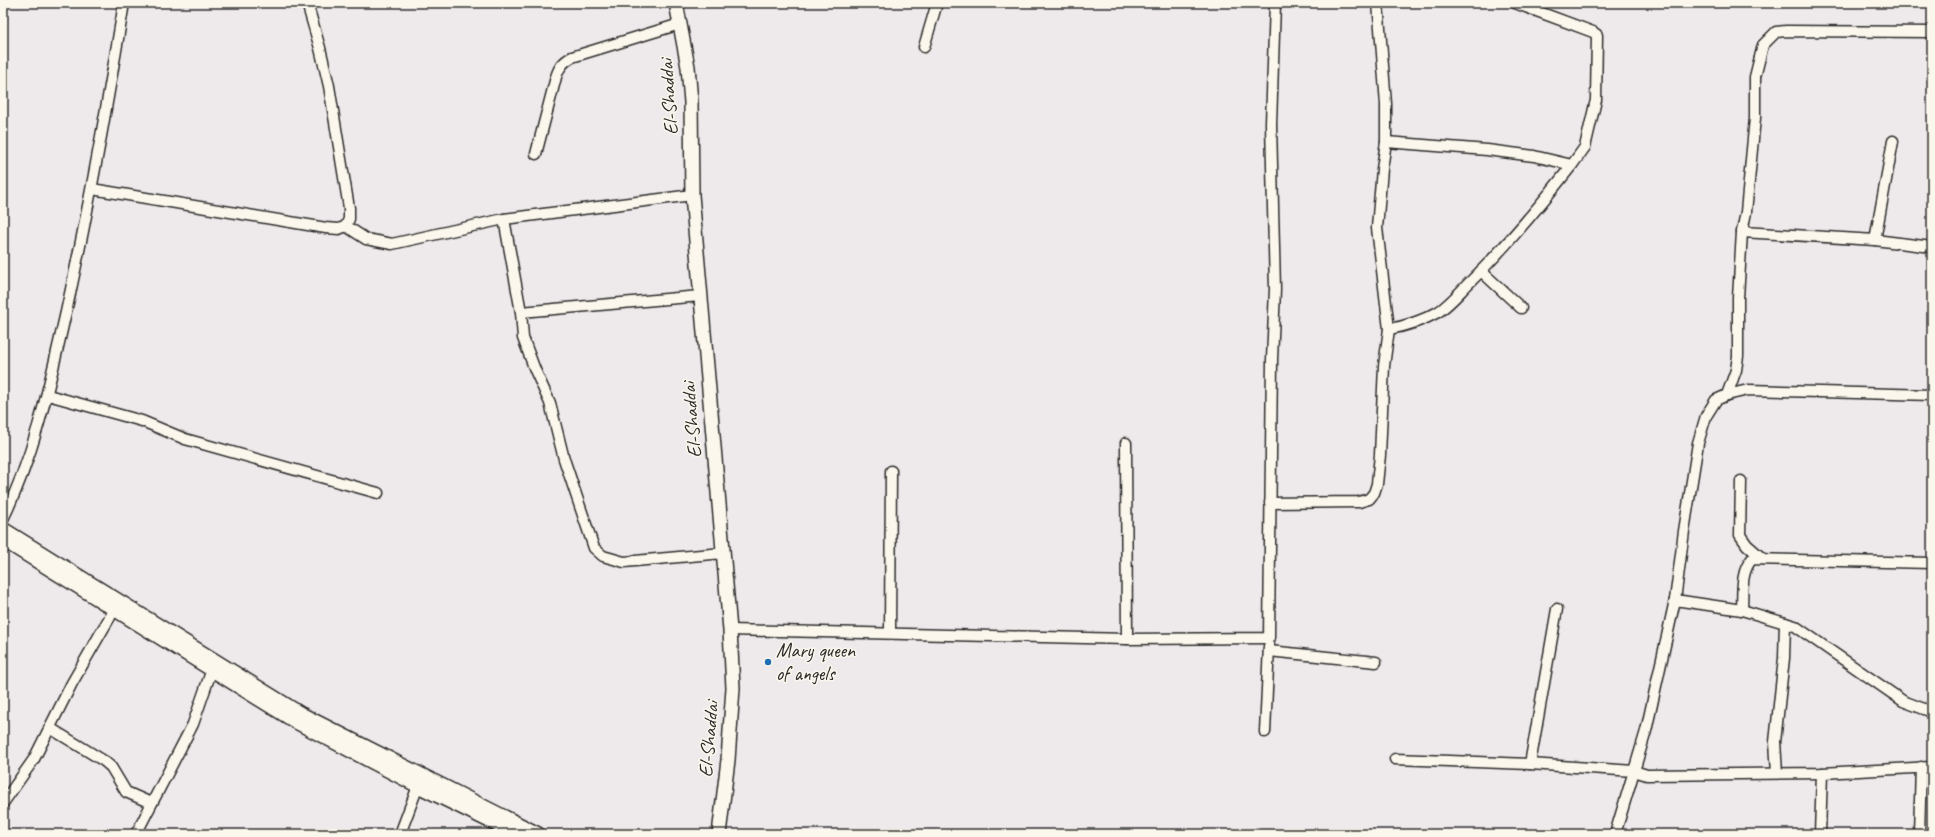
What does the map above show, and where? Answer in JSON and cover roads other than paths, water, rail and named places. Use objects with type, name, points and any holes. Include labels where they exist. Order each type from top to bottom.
[{"type":"street","points":[[3,519],[13,499],[48,395],[92,189],[124,3]]},
{"type":"street","points":[[92,189],[326,228],[340,229],[346,226],[349,218],[349,208],[329,86],[307,3]]},
{"type":"street","name":"El-Shaddai","points":[[676,3],[688,67],[691,102],[692,195],[722,553],[730,630],[733,688],[728,760],[719,834]]},
{"type":"street","points":[[924,47],[937,3]]},
{"type":"street","points":[[1265,732],[1269,651],[1270,503],[1275,281],[1271,124],[1272,36],[1275,3]]},
{"type":"street","points":[[1270,503],[1359,502],[1369,499],[1374,493],[1380,455],[1383,381],[1389,329],[1377,228],[1386,142],[1386,104],[1378,3]]},
{"type":"street","points":[[1389,329],[1411,325],[1439,311],[1481,271],[1535,212],[1585,147],[1596,100],[1596,35],[1593,32],[1516,3]]},
{"type":"street","points":[[536,154],[556,77],[559,68],[564,62],[572,57],[680,24]]},
{"type":"street","points":[[1727,395],[1736,370],[1738,356],[1738,298],[1742,232],[1746,212],[1755,118],[1755,77],[1763,45],[1769,37],[1776,32],[1806,30],[1932,32]]},
{"type":"street","points":[[1875,240],[1893,141]]},
{"type":"street","points":[[1386,142],[1487,150],[1534,156],[1572,165]]},
{"type":"street","points":[[346,226],[366,239],[392,244],[504,219],[692,195]]},
{"type":"street","points":[[504,219],[521,312],[523,338],[550,403],[564,459],[594,548],[603,556],[624,562],[722,553]]},
{"type":"street","points":[[1742,232],[1875,240],[1932,246]]},
{"type":"street","points":[[1481,271],[1521,308]]},
{"type":"street","points":[[521,312],[700,296]]},
{"type":"street","points":[[1615,834],[1646,731],[1675,600],[1698,444],[1706,416],[1716,400],[1727,395],[1748,390],[1932,395]]},
{"type":"street","points":[[48,395],[157,426],[185,439],[378,493]]},
{"type":"street","points":[[1126,443],[1127,639]]},
{"type":"street","points":[[890,632],[891,471]]},
{"type":"street","points":[[1741,481],[1740,535],[1747,544],[1763,558]]},
{"type":"street","points":[[3,529],[299,718],[526,833]]},
{"type":"street","points":[[3,540],[114,610],[212,669],[418,786],[526,833]]},
{"type":"street","points":[[1742,610],[1744,573],[1752,558],[1932,563]]},
{"type":"street","points":[[1675,600],[1742,610],[1804,631],[1903,700],[1932,712]]},
{"type":"street","points":[[1530,764],[1557,609]]},
{"type":"street","points":[[3,803],[34,759],[72,683],[114,610]]},
{"type":"street","points":[[1777,773],[1775,742],[1784,658],[1784,623]]},
{"type":"street","points":[[730,630],[890,632],[1127,639],[1269,638]]},
{"type":"street","points":[[1269,651],[1376,662]]},
{"type":"street","points":[[136,834],[192,724],[212,669]]},
{"type":"street","points":[[50,728],[104,760],[111,767],[126,792],[151,803]]},
{"type":"street","points":[[1395,759],[1530,764],[1634,771],[1647,775],[1822,773],[1932,767]]},
{"type":"street","points":[[1920,767],[1920,834]]},
{"type":"street","points":[[1820,834],[1822,773]]},
{"type":"street","points":[[400,834],[418,786]]},
{"type":"place","name":"Mary queen of angels","points":[[768,662]]}]
